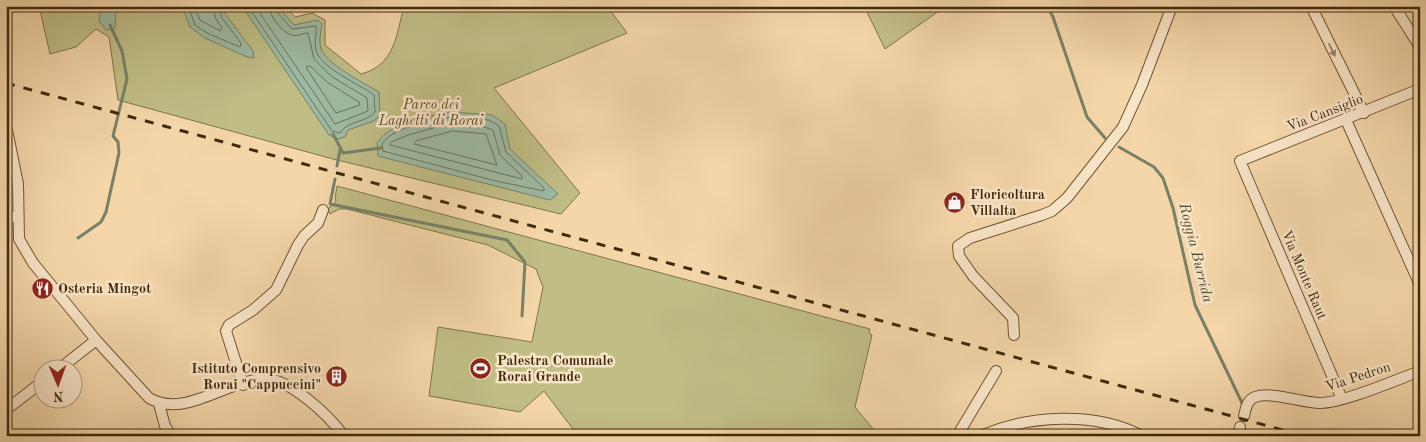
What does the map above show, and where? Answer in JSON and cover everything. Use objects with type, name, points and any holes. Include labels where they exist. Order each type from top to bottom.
[{"type":"street","points":[[1014,335],[1013,318],[973,276],[959,256],[958,246],[970,238],[1052,211],[1067,198],[1122,128],[1142,85],[1172,6]]},
{"type":"street","points":[[1310,6],[1364,113]]},
{"type":"street","points":[[1394,6],[1420,47]]},
{"type":"street","name":"Via Cansiglio","points":[[1240,161],[1420,89]]},
{"type":"street","points":[[1346,120],[1420,286]]},
{"type":"street","points":[[6,125],[16,164],[17,236]]},
{"type":"street","name":"Via Monte Raut","points":[[1240,161],[1342,399]]},
{"type":"street","points":[[242,384],[226,330],[229,325],[253,310],[276,290],[298,245],[304,236],[318,224],[323,210]]},
{"type":"street","points":[[6,218],[18,216]]},
{"type":"street","points":[[6,230],[17,236],[33,262],[96,340],[138,387],[159,404],[170,436]]},
{"type":"street","points":[[71,360],[96,340]]},
{"type":"street","points":[[957,436],[996,371]]},
{"type":"street","name":"Via Pedron","points":[[1244,416],[1247,404],[1253,398],[1262,395],[1322,404],[1342,399],[1420,371]]},
{"type":"street","points":[[159,404],[185,403],[242,384],[264,379],[282,383],[316,406],[344,436]]},
{"type":"street","points":[[7,408],[32,389]]},
{"type":"street","points":[[981,436],[1018,423],[1076,419],[1106,424],[1142,436]]},
{"type":"green space","name":"Parco dei Laghetti di Rorai","points":[[39,6],[285,6],[295,17],[312,13],[325,20],[325,45],[361,74],[381,64],[387,56],[396,38],[404,6],[607,6],[627,33],[494,88],[580,193],[561,214],[333,159],[118,100],[109,37],[96,29],[76,47],[50,54]]},
{"type":"green space","points":[[864,6],[946,6],[885,49]]},
{"type":"green space","points":[[337,186],[870,329],[869,333],[872,335],[855,407],[879,436],[575,436],[576,433],[544,391],[520,412],[429,396],[438,327],[532,342],[543,287],[536,269],[488,245],[347,209],[339,209],[330,214],[328,209],[336,201]]},
{"type":"water","points":[[101,6],[119,6],[116,10],[115,28],[106,30],[99,21]]},
{"type":"water","points":[[182,6],[222,6],[226,15],[253,51],[254,58],[247,57],[205,38],[190,27]]},
{"type":"water","points":[[242,6],[277,6],[294,25],[318,20],[322,24],[320,41],[322,51],[326,57],[340,68],[379,92],[380,115],[374,121],[348,130],[345,137],[338,139],[329,135]]},
{"type":"water","points":[[451,112],[492,115],[505,124],[510,149],[558,194],[550,200],[378,156],[377,143],[391,130],[410,122]]},
{"type":"waterway","name":"Roggia Burrida","points":[[1047,6],[1053,17],[1087,117],[1105,138]]},
{"type":"waterway","points":[[78,238],[101,222],[106,212],[119,153],[118,142],[113,136],[127,79],[122,51],[110,25]]},
{"type":"waterway","points":[[333,134],[343,153],[381,148]]},
{"type":"waterway","name":"Roggia Burrida","points":[[1119,147],[1154,167],[1163,178],[1173,208],[1195,305],[1244,407]]},
{"type":"waterway","points":[[337,166],[340,150]]},
{"type":"waterway","points":[[335,179],[330,204],[507,240],[525,262],[522,316]]},
{"type":"railway","points":[[6,83],[1305,436]]},
{"type":"place","name":"Floricoltura Villalta","points":[[954,203]]},
{"type":"place","name":"Osteria Mingot","points":[[42,289]]},
{"type":"place","name":"Palestra Comunale Rorai Grande","points":[[481,369]]},
{"type":"place","name":"Istituto Comprensivo Rorai \"Cappuccini\"","points":[[337,377]]}]
